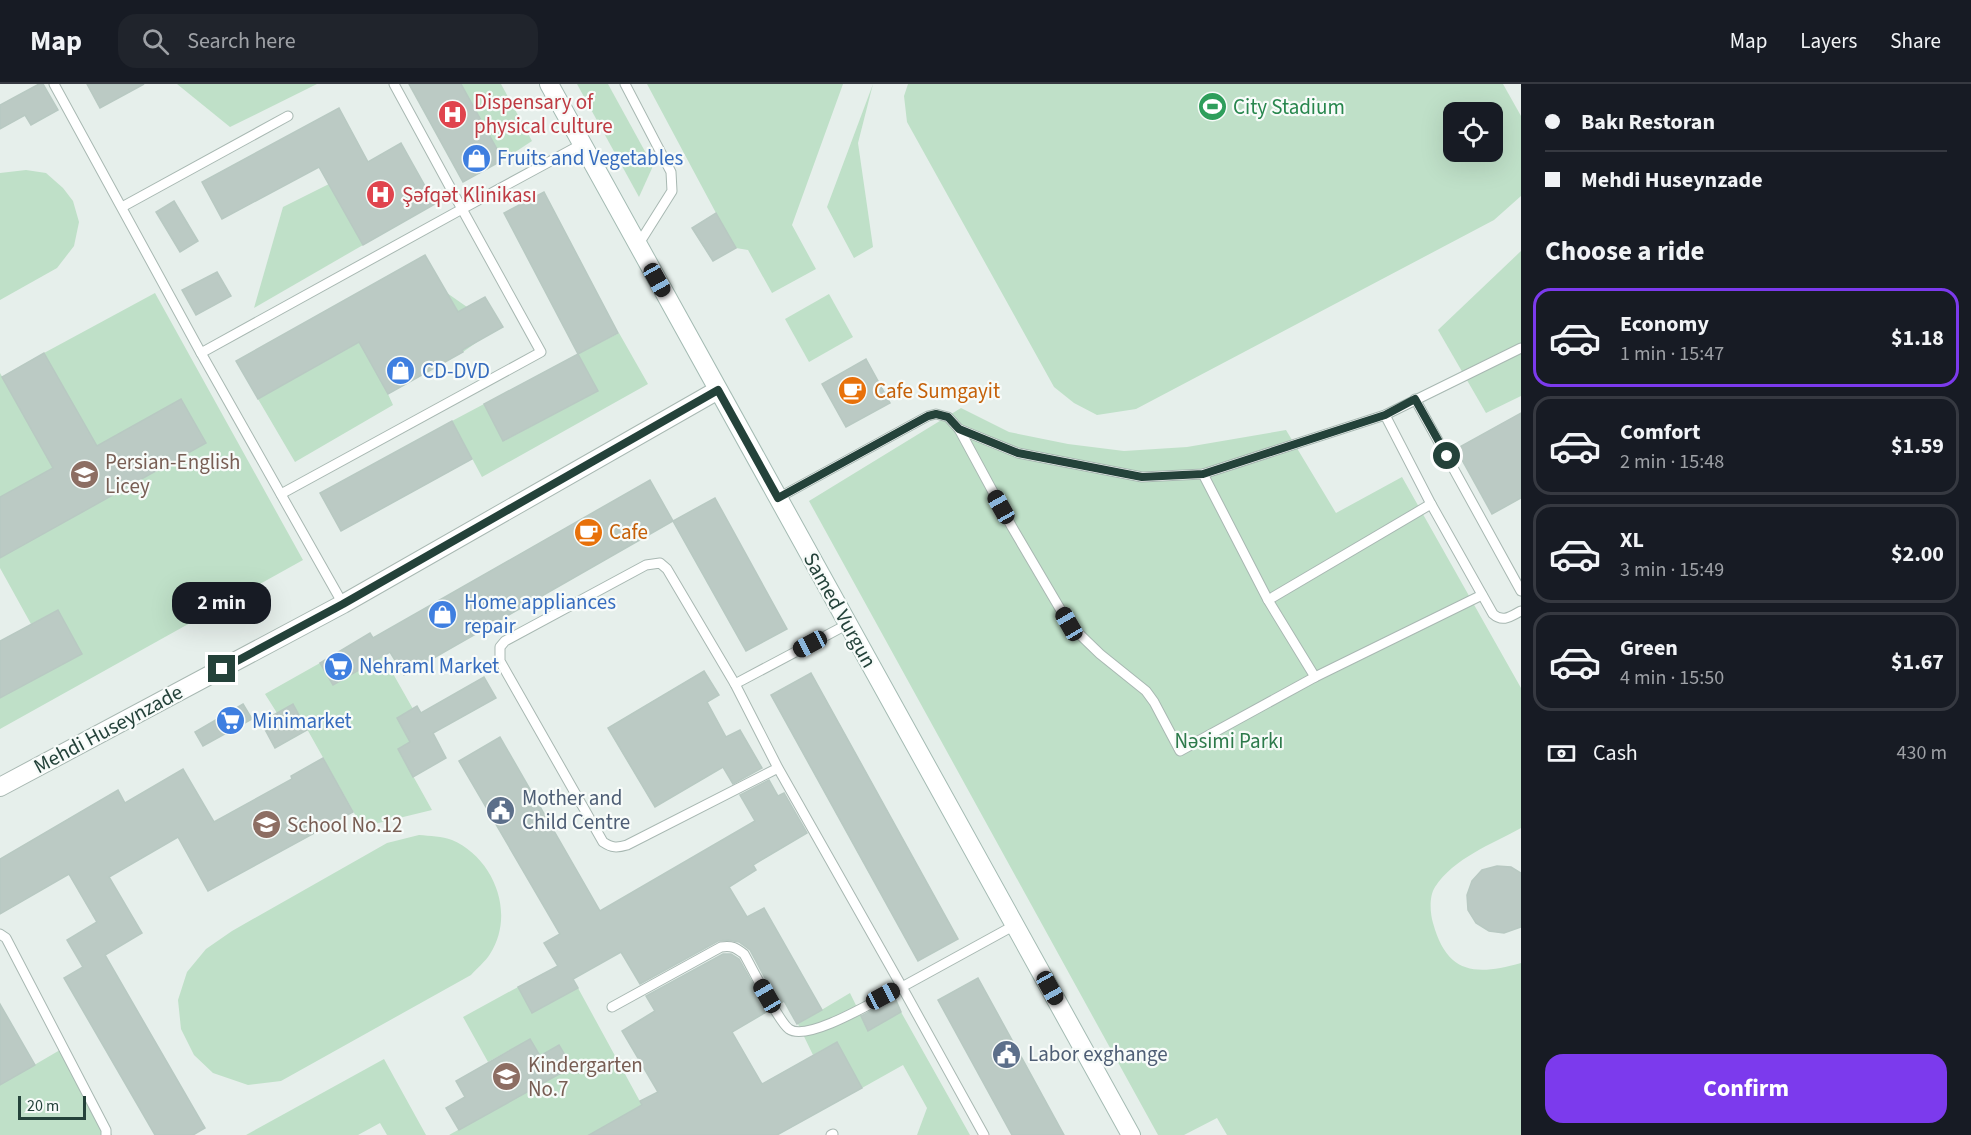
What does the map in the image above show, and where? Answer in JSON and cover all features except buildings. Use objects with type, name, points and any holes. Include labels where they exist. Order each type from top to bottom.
[{"type":"main road","name":"Samed Vurgun","points":[[549,84],[1131,1135]]},
{"type":"main road","name":"Mehdi Huseynzade","points":[[0,787],[343,604],[718,390]]},
{"type":"lane","points":[[54,84],[201,353],[343,604]]},
{"type":"lane","points":[[281,494],[541,352],[394,84]]},
{"type":"lane","points":[[625,84],[672,172],[672,191],[638,244]]},
{"type":"lane","points":[[122,207],[288,116]]},
{"type":"lane","points":[[201,353],[582,144]]},
{"type":"lane","points":[[959,429],[1018,453],[1142,477],[1203,474],[1385,415],[1521,348]]},
{"type":"lane","points":[[1415,399],[1521,591]]},
{"type":"lane","points":[[778,498],[928,416],[936,414],[948,417],[959,429],[1012,527],[1069,624],[1100,654],[1146,690],[1180,751],[1315,677],[1482,595]]},
{"type":"lane","points":[[1385,415],[1431,504],[1493,614],[1498,618],[1506,619],[1521,611]]},
{"type":"lane","points":[[1203,474],[1268,600],[1315,677]]},
{"type":"lane","points":[[1268,600],[1431,504]]},
{"type":"lane","points":[[778,768],[627,845],[617,848],[610,846],[603,842],[500,661],[498,654],[500,647],[505,641],[646,565],[660,563],[668,569],[735,684],[778,768],[984,1135]]},
{"type":"lane","points":[[735,684],[848,624]]},
{"type":"lane","points":[[612,1006],[721,947],[729,946],[744,954],[788,1029],[798,1032],[813,1031],[902,987],[1015,925]]},
{"type":"lane","points":[[0,934],[6,938],[106,1130],[106,1135]]},
{"type":"green space","points":[[177,84],[317,84],[230,127]]},
{"type":"green space","points":[[461,84],[501,84],[532,141],[503,160]]},
{"type":"green space","points":[[577,84],[608,84],[653,166],[639,197]]},
{"type":"green space","points":[[647,84],[843,84],[792,225],[816,269],[772,293],[748,250],[736,248]]},
{"type":"green space","points":[[873,84],[858,143],[873,247],[854,258],[827,207]]},
{"type":"green space","points":[[908,84],[1503,84],[1521,116],[1521,196],[1494,220],[1136,409],[1097,415],[1074,403],[1054,387],[907,122],[904,96]]},
{"type":"green space","points":[[26,170],[46,173],[63,188],[73,201],[79,222],[74,246],[57,268],[0,300],[0,173]]},
{"type":"green space","points":[[329,184],[363,245],[254,308],[283,207]]},
{"type":"green space","points":[[1521,251],[1521,396],[1486,413],[1438,330]]},
{"type":"green space","points":[[155,293],[303,560],[0,729],[0,698],[82,654],[58,610],[31,624],[0,568],[0,558],[206,443],[181,399],[97,446],[44,353]]},
{"type":"green space","points":[[447,293],[467,307],[484,337],[463,352],[448,325],[388,394],[393,405],[295,462],[258,399]]},
{"type":"green space","points":[[829,294],[853,337],[809,362],[785,319]]},
{"type":"green space","points":[[619,333],[648,384],[482,477],[452,421],[484,404],[504,441],[598,391],[578,354]]},
{"type":"green space","points":[[0,373],[53,468],[0,497]]},
{"type":"green space","name":"Nəsimi Parkı","points":[[961,408],[1009,432],[1068,444],[1124,451],[1187,447],[1286,430],[1336,513],[1402,477],[1521,688],[1521,828],[1474,853],[1452,868],[1435,887],[1431,905],[1432,919],[1439,940],[1446,953],[1455,961],[1477,970],[1521,963],[1521,1135],[1227,1135],[1217,1118],[1184,1135],[1158,1135],[809,501]]},
{"type":"green space","points":[[383,656],[413,709],[397,718],[410,742],[398,749],[432,810],[362,827],[293,704],[277,713],[265,694],[320,663],[333,685]]},
{"type":"green space","points":[[419,835],[452,840],[467,848],[489,873],[500,905],[501,922],[498,938],[486,960],[471,975],[281,1081],[248,1085],[213,1073],[194,1055],[181,1029],[178,1000],[187,972],[206,949],[232,931],[387,843]]},
{"type":"green space","points":[[518,987],[532,1013],[578,988],[655,1129],[598,1135],[449,1135],[571,1067],[559,1045],[540,1056],[530,1039],[488,1062],[463,1017]]},
{"type":"green space","points":[[850,993],[868,1030],[901,1012],[970,1135],[917,1135],[927,1108],[903,1065],[862,1088],[837,1042],[813,1055],[798,1024]]},
{"type":"green space","points":[[60,1050],[112,1135],[0,1135],[0,1085]]},
{"type":"green space","points":[[384,1059],[426,1135],[387,1135],[380,1123],[358,1135],[246,1135]]},
{"type":"place","name":"City Stadium","points":[[1212,107]]},
{"type":"place","name":"Dispensary of physical culture","points":[[453,114]]},
{"type":"place","name":"Fruits and Vegetables","points":[[476,158]]},
{"type":"place","name":"Şəfqət Klinikası","points":[[381,195]]},
{"type":"place","name":"CD-DVD","points":[[401,371]]},
{"type":"place","name":"Cafe Sumgayit","points":[[853,391]]},
{"type":"place","name":"Persian-English Licey","points":[[84,474]]},
{"type":"place","name":"Cafe","points":[[588,532]]},
{"type":"place","name":"Home appliances repair","points":[[443,614]]},
{"type":"place","name":"Nehraml Market","points":[[338,666]]},
{"type":"place","name":"Minimarket","points":[[231,721]]},
{"type":"place","name":"Mother and Child Centre","points":[[501,810]]},
{"type":"place","name":"School No.12","points":[[266,825]]},
{"type":"place","name":"Labor exghange","points":[[1007,1054]]},
{"type":"place","name":"Kindergarten No.7","points":[[507,1077]]},
{"type":"route","points":[[222,669],[343,604],[718,390],[778,498],[928,416],[936,414],[948,417],[959,429],[1018,453],[1142,477],[1203,474],[1385,415],[1415,399],[1447,456]]}]
